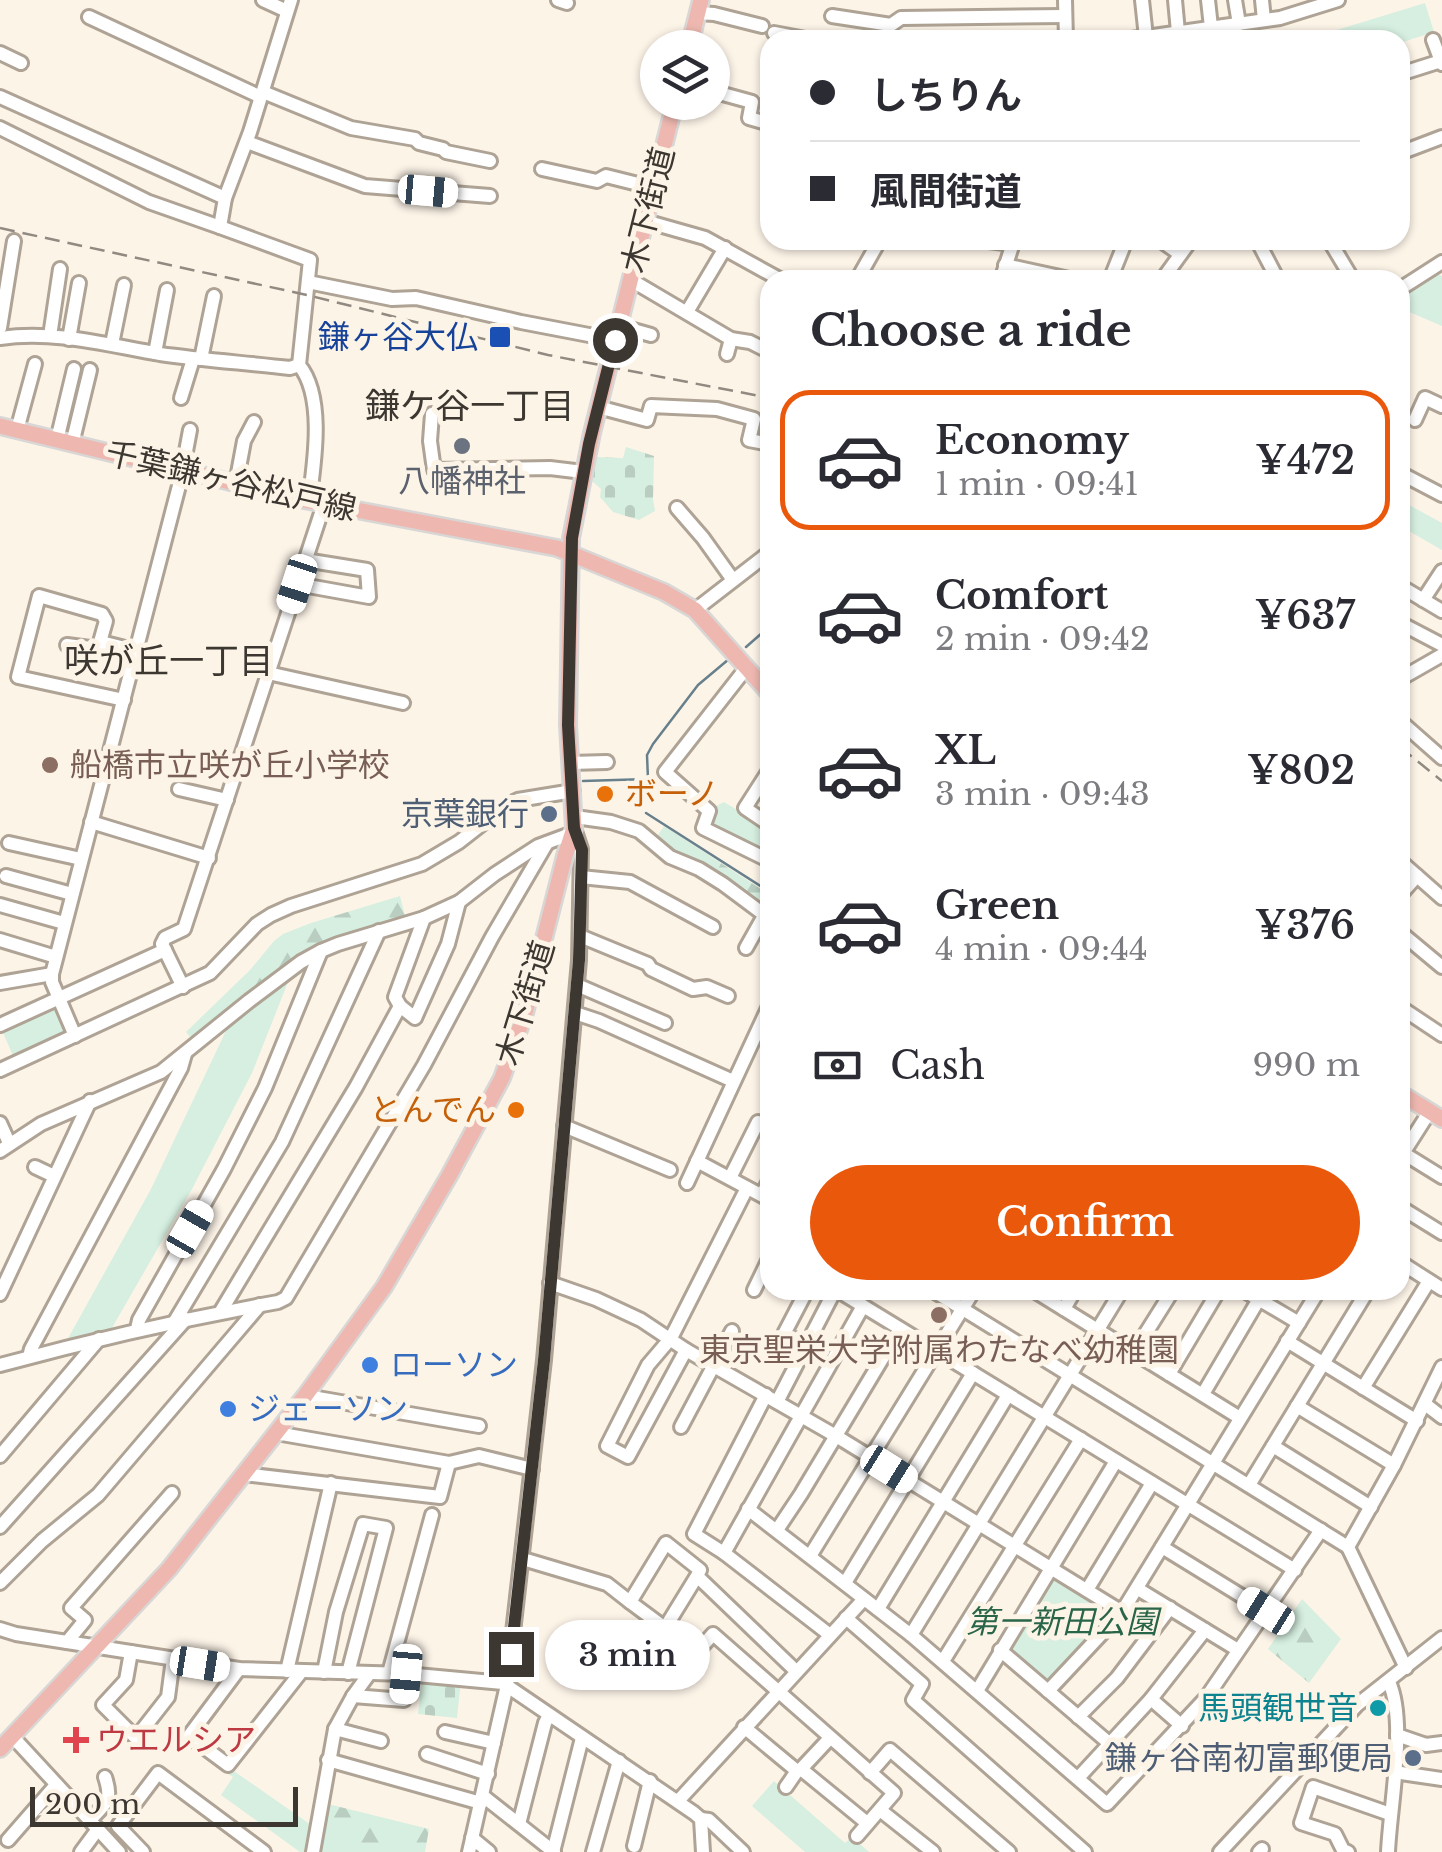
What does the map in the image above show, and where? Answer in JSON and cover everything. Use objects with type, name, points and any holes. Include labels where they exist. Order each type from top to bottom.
[{"type":"main road","name":"木下街道","points":[[6,1743],[169,1568],[308,1392],[380,1292],[502,1078],[525,1013],[574,826],[568,725],[571,554],[583,472],[671,120]]},
{"type":"main road","name":"千葉鎌ヶ谷松戸線","points":[[0,426],[236,484],[557,548],[664,592],[695,610],[760,682]]},
{"type":"main road","points":[[1410,1098],[1436,1115]]},
{"type":"street","points":[[220,227],[289,6],[263,0]]},
{"type":"street","points":[[1065,0],[1066,30]]},
{"type":"street","points":[[1142,0],[1145,30]]},
{"type":"street","points":[[1175,0],[1178,30]]},
{"type":"street","points":[[1208,0],[1211,28]]},
{"type":"street","points":[[1235,0],[1239,24]]},
{"type":"street","points":[[1262,0],[1264,20]]},
{"type":"street","points":[[1194,30],[1264,20],[1298,6],[1338,0]]},
{"type":"street","points":[[699,7],[772,30]]},
{"type":"street","points":[[832,16],[890,25],[901,18],[1065,16]]},
{"type":"street","points":[[88,17],[262,94],[351,128],[415,140],[446,152],[490,161]]},
{"type":"street","points":[[1410,71],[1441,62],[1433,40]]},
{"type":"street","points":[[0,53],[21,63]]},
{"type":"street","points":[[730,96],[752,102],[749,118],[760,121]]},
{"type":"street","points":[[0,98],[226,198]]},
{"type":"street","points":[[0,128],[149,202],[310,260],[299,365],[308,375],[313,394],[317,499],[305,560],[186,926],[162,944],[183,986]]},
{"type":"street","points":[[62,157],[73,131]]},
{"type":"street","points":[[1410,147],[1442,136]]},
{"type":"street","points":[[246,142],[365,186],[490,196]]},
{"type":"street","points":[[542,169],[598,180],[606,176],[654,188]]},
{"type":"street","points":[[645,222],[705,238],[764,270]]},
{"type":"street","points":[[14,240],[0,335],[50,336],[197,359],[290,368],[299,365]]},
{"type":"street","points":[[687,312],[725,248]]},
{"type":"street","points":[[1004,270],[1011,250]]},
{"type":"street","points":[[1174,250],[1180,254]]},
{"type":"street","points":[[1169,270],[1183,250]]},
{"type":"street","points":[[1410,283],[1442,262]]},
{"type":"street","points":[[1006,265],[1029,270]]},
{"type":"street","points":[[50,336],[60,269]]},
{"type":"street","points":[[631,280],[760,347]]},
{"type":"street","points":[[308,282],[392,298],[416,298],[521,322],[651,335]]},
{"type":"street","points":[[68,339],[78,283]]},
{"type":"street","points":[[112,344],[124,285]]},
{"type":"street","points":[[155,353],[167,290]]},
{"type":"street","points":[[181,398],[197,359],[214,296]]},
{"type":"street","points":[[727,354],[740,338]]},
{"type":"street","points":[[17,430],[34,364]]},
{"type":"street","points":[[64,442],[74,369]]},
{"type":"street","points":[[64,442],[90,370]]},
{"type":"street","points":[[1415,420],[1425,398],[1442,406]]},
{"type":"street","points":[[598,408],[646,420],[651,406],[717,409],[754,419],[748,440],[760,442]]},
{"type":"street","points":[[432,414],[434,470],[550,468],[583,472]]},
{"type":"street","points":[[236,484],[244,441],[254,422]]},
{"type":"street","points":[[75,1036],[52,974],[183,471],[190,430]]},
{"type":"street","points":[[1410,478],[1442,496]]},
{"type":"street","points":[[677,508],[733,580]]},
{"type":"street","points":[[297,584],[369,596],[367,570],[305,560]]},
{"type":"street","points":[[695,610],[760,560]]},
{"type":"street","points":[[1423,600],[1442,570]]},
{"type":"street","points":[[1410,592],[1442,611]]},
{"type":"street","points":[[67,644],[96,650],[106,621],[102,614],[40,596],[18,677],[124,700]]},
{"type":"street","points":[[1410,628],[1442,645]]},
{"type":"street","points":[[101,642],[137,651]]},
{"type":"street","points":[[1410,673],[1442,655]]},
{"type":"street","points":[[740,659],[664,772],[709,811],[703,828],[760,856]]},
{"type":"street","points":[[268,673],[403,703]]},
{"type":"street","points":[[1410,730],[1442,758]]},
{"type":"street","points":[[570,763],[607,762]]},
{"type":"street","points":[[760,785],[745,808],[760,818]]},
{"type":"street","points":[[180,789],[227,800]]},
{"type":"street","points":[[0,1070],[210,973],[257,924],[271,915],[422,864],[518,800],[573,791]]},
{"type":"street","points":[[91,822],[209,858]]},
{"type":"street","points":[[0,1123],[5,1147],[41,1124],[161,1072],[301,962],[321,951],[424,918],[459,902],[495,874],[574,826],[610,822],[639,831],[670,857],[699,869],[760,913]]},
{"type":"street","points":[[488,1852],[471,1845],[507,1685],[523,1559],[575,1013],[582,850],[574,826]]},
{"type":"street","points":[[0,1365],[136,1329],[286,1298],[424,1064],[547,843]]},
{"type":"street","points":[[9,844],[82,858]]},
{"type":"street","points":[[1410,870],[1442,898]]},
{"type":"street","points":[[6,876],[72,894]]},
{"type":"street","points":[[1410,884],[1417,876]]},
{"type":"street","points":[[581,877],[630,882],[713,927]]},
{"type":"street","points":[[424,918],[395,998],[415,1018],[448,944],[459,902]]},
{"type":"street","points":[[0,905],[64,923]]},
{"type":"street","points":[[746,948],[760,928]]},
{"type":"street","points":[[0,1527],[180,1320],[282,1142],[380,931]]},
{"type":"street","points":[[580,936],[648,964],[692,989],[706,987],[728,996]]},
{"type":"street","points":[[0,940],[56,956]]},
{"type":"street","points":[[1410,940],[1442,966]]},
{"type":"street","points":[[0,1025],[165,950]]},
{"type":"street","points":[[136,1329],[266,1088],[321,951]]},
{"type":"street","points":[[0,983],[52,974]]},
{"type":"street","points":[[577,984],[665,1023]]},
{"type":"street","points":[[221,1311],[400,1006]]},
{"type":"street","points":[[575,1013],[733,1081]]},
{"type":"street","points":[[1410,1013],[1442,1035]]},
{"type":"street","points":[[687,1183],[760,1025]]},
{"type":"street","points":[[29,1357],[186,1054]]},
{"type":"street","points":[[0,1294],[90,1101]]},
{"type":"street","points":[[1410,1144],[1436,1115]]},
{"type":"street","points":[[730,1178],[760,1123]]},
{"type":"street","points":[[564,1126],[670,1170]]},
{"type":"street","points":[[1410,1159],[1442,1178]]},
{"type":"street","points":[[697,1161],[760,1195]]},
{"type":"street","points":[[35,1167],[54,1176]]},
{"type":"street","points":[[686,1350],[628,1456],[607,1446],[648,1365],[670,1338],[747,1188]]},
{"type":"street","points":[[1410,1214],[1442,1233]]},
{"type":"street","points":[[1410,1268],[1442,1289]]},
{"type":"street","points":[[754,1290],[760,1278]]},
{"type":"street","points":[[1363,1388],[1429,1280]]},
{"type":"street","points":[[550,1283],[641,1320],[1122,1612]]},
{"type":"street","points":[[802,1300],[784,1334],[806,1346]]},
{"type":"street","points":[[830,1635],[694,1534],[831,1300]]},
{"type":"street","points":[[853,1300],[1295,1570]]},
{"type":"street","points":[[948,1300],[1348,1547],[1406,1668]]},
{"type":"street","points":[[810,1556],[968,1300]]},
{"type":"street","points":[[1049,1300],[1240,1418]]},
{"type":"street","points":[[1064,1309],[1069,1300]]},
{"type":"street","points":[[911,1635],[1116,1300]]},
{"type":"street","points":[[1134,1352],[1168,1300]]},
{"type":"street","points":[[1169,1374],[1213,1300]]},
{"type":"street","points":[[1203,1394],[1259,1300],[1299,1323]]},
{"type":"street","points":[[1048,1691],[1122,1612],[1138,1589],[1313,1300]]},
{"type":"street","points":[[1249,1485],[1362,1300]]},
{"type":"street","points":[[0,1584],[42,1541],[98,1495],[260,1306]]},
{"type":"street","points":[[724,1554],[863,1306]]},
{"type":"street","points":[[777,1530],[900,1329]]},
{"type":"street","points":[[681,1427],[732,1331]]},
{"type":"street","points":[[0,1456],[99,1339]]},
{"type":"street","points":[[1287,1342],[1417,1421]]},
{"type":"street","points":[[1348,1547],[1442,1368]]},
{"type":"street","points":[[845,1583],[973,1373]]},
{"type":"street","points":[[308,1392],[312,1397],[479,1426]]},
{"type":"street","points":[[878,1609],[1008,1395]]},
{"type":"street","points":[[1425,1404],[1442,1417]]},
{"type":"street","points":[[1297,1406],[1394,1465]]},
{"type":"street","points":[[276,1434],[450,1463],[479,1456],[532,1469]]},
{"type":"street","points":[[943,1662],[1081,1439]]},
{"type":"street","points":[[1273,1446],[1371,1508]]},
{"type":"street","points":[[976,1691],[1116,1460]]},
{"type":"street","points":[[244,1474],[440,1497],[450,1463]]},
{"type":"street","points":[[239,1670],[189,1736],[228,1765],[294,1671],[330,1483]]},
{"type":"street","points":[[1087,1590],[1152,1483]]},
{"type":"street","points":[[67,1642],[85,1620],[71,1608],[172,1493]]},
{"type":"street","points":[[748,1510],[911,1635],[1107,1804],[1206,1698],[1321,1530]]},
{"type":"street","points":[[390,1673],[432,1515]]},
{"type":"street","points":[[324,1672],[336,1612],[363,1524],[386,1528],[348,1673]]},
{"type":"street","points":[[523,1559],[607,1584],[630,1602],[664,1628],[700,1570],[666,1544],[630,1602]]},
{"type":"street","points":[[1162,1547],[1266,1611]]},
{"type":"street","points":[[697,1576],[796,1671]]},
{"type":"street","points":[[1138,1589],[1238,1650]]},
{"type":"street","points":[[678,1800],[864,1600]]},
{"type":"street","points":[[1078,1716],[1117,1678],[1170,1608]]},
{"type":"street","points":[[846,1618],[922,1684],[913,1700],[1085,1852]]},
{"type":"street","points":[[0,1629],[239,1670],[390,1673],[507,1685],[701,1819],[709,1820],[743,1852]]},
{"type":"street","points":[[1078,1778],[1152,1700],[1205,1630]]},
{"type":"street","points":[[690,1660],[714,1634],[894,1794],[857,1836]]},
{"type":"street","points":[[1220,1852],[1358,1705],[1442,1638]]},
{"type":"street","points":[[1000,1650],[1109,1743]]},
{"type":"street","points":[[131,1652],[126,1680],[103,1705],[136,1738],[168,1697],[174,1660]]},
{"type":"street","points":[[313,1852],[335,1729],[369,1674]]},
{"type":"street","points":[[353,1696],[404,1700],[406,1674]]},
{"type":"street","points":[[1388,1852],[1397,1735],[1397,1710],[1389,1682]]},
{"type":"street","points":[[1152,1700],[1182,1726]]},
{"type":"street","points":[[519,1824],[549,1715]]},
{"type":"street","points":[[335,1729],[374,1740],[373,1724]]},
{"type":"street","points":[[744,1726],[868,1824]]},
{"type":"street","points":[[445,1732],[494,1743]]},
{"type":"street","points":[[1397,1735],[1426,1745],[1442,1743]]},
{"type":"street","points":[[328,1760],[482,1800],[554,1852],[582,1738]]},
{"type":"street","points":[[786,1787],[830,1738]]},
{"type":"street","points":[[6,1743],[56,1784],[119,1852]]},
{"type":"street","points":[[870,1773],[890,1750],[1009,1852]]},
{"type":"street","points":[[427,1754],[488,1774]]},
{"type":"street","points":[[593,1852],[619,1761]]},
{"type":"street","points":[[1394,1772],[1442,1779]]},
{"type":"street","points":[[143,1852],[118,1826],[158,1773],[264,1852]]},
{"type":"street","points":[[81,1852],[109,1800],[105,1777]]},
{"type":"street","points":[[634,1846],[650,1782]]},
{"type":"street","points":[[8,1840],[56,1784]]},
{"type":"street","points":[[1348,1852],[1334,1834],[1301,1823],[1313,1786],[1390,1814]]},
{"type":"street","points":[[880,1810],[933,1852]]},
{"type":"street","points":[[701,1819],[702,1852]]},
{"type":"green space","points":[[1425,3],[1434,32],[1410,40],[1410,30],[1337,30]]},
{"type":"green space","points":[[1435,273],[1442,276],[1442,326],[1410,312],[1410,289]]},
{"type":"green space","points":[[626,447],[654,456],[655,511],[639,520],[613,512],[592,481],[597,457],[623,458]]},
{"type":"green space","points":[[1410,505],[1442,523],[1442,550],[1410,532]]},
{"type":"green space","points":[[724,802],[760,824],[760,853],[707,825],[716,806]]},
{"type":"green space","points":[[664,826],[760,888],[760,910],[654,841]]},
{"type":"green space","points":[[400,896],[406,920],[335,942],[195,1043],[186,1032],[283,934]]},
{"type":"green space","points":[[292,972],[252,1073],[192,1189],[109,1333],[66,1342],[151,1189],[232,1018]]},
{"type":"green space","points":[[57,1005],[67,1034],[14,1058],[1,1028]]},
{"type":"green space","name":"第一新田公園","points":[[1053,1575],[1114,1613],[1048,1686],[1007,1651]]},
{"type":"green space","points":[[1302,1599],[1341,1639],[1309,1683],[1268,1649]]},
{"type":"green space","points":[[422,1677],[461,1680],[457,1718],[418,1714]]},
{"type":"green space","points":[[231,1769],[314,1827],[310,1852],[300,1852],[221,1795],[233,1777],[228,1774]]},
{"type":"green space","points":[[774,1781],[845,1843],[852,1837],[869,1852],[805,1852],[752,1806]]},
{"type":"green space","points":[[324,1803],[429,1829],[425,1852],[316,1852]]},
{"type":"waterway","points":[[746,647],[760,635]]},
{"type":"waterway","points":[[583,781],[648,779],[647,755],[653,744],[698,685],[729,659]]},
{"type":"waterway","points":[[646,813],[760,886]]},
{"type":"railway","points":[[0,228],[307,295],[548,355],[760,396]]},
{"type":"railway","points":[[1410,755],[1442,781]]},
{"type":"place","name":"鎌ヶ谷大仏","points":[[500,337]]},
{"type":"place","name":"八幡神社","points":[[462,446]]},
{"type":"place","name":"船橋市立咲が丘小学校","points":[[50,765]]},
{"type":"place","name":"ボーノ","points":[[605,794]]},
{"type":"place","name":"京葉銀行","points":[[549,814]]},
{"type":"place","name":"とんでん","points":[[516,1110]]},
{"type":"place","name":"東京聖栄大学附属わたなべ幼稚園","points":[[939,1315]]},
{"type":"place","name":"ローソン","points":[[370,1365]]},
{"type":"place","name":"ジェーソン","points":[[228,1409]]},
{"type":"place","name":"馬頭観世音","points":[[1378,1708]]},
{"type":"place","name":"ウエルシア","points":[[76,1740]]},
{"type":"place","name":"鎌ヶ谷南初富郵便局","points":[[1413,1758]]},
{"type":"district","name":"鎌ケ谷一丁目","points":[[470,406]]},
{"type":"district","name":"咲が丘一丁目","points":[[169,661]]},
{"type":"route","points":[[511,1654],[544,1360],[579,960],[582,850],[574,828],[568,744],[572,538],[589,444],[615,340]]}]
